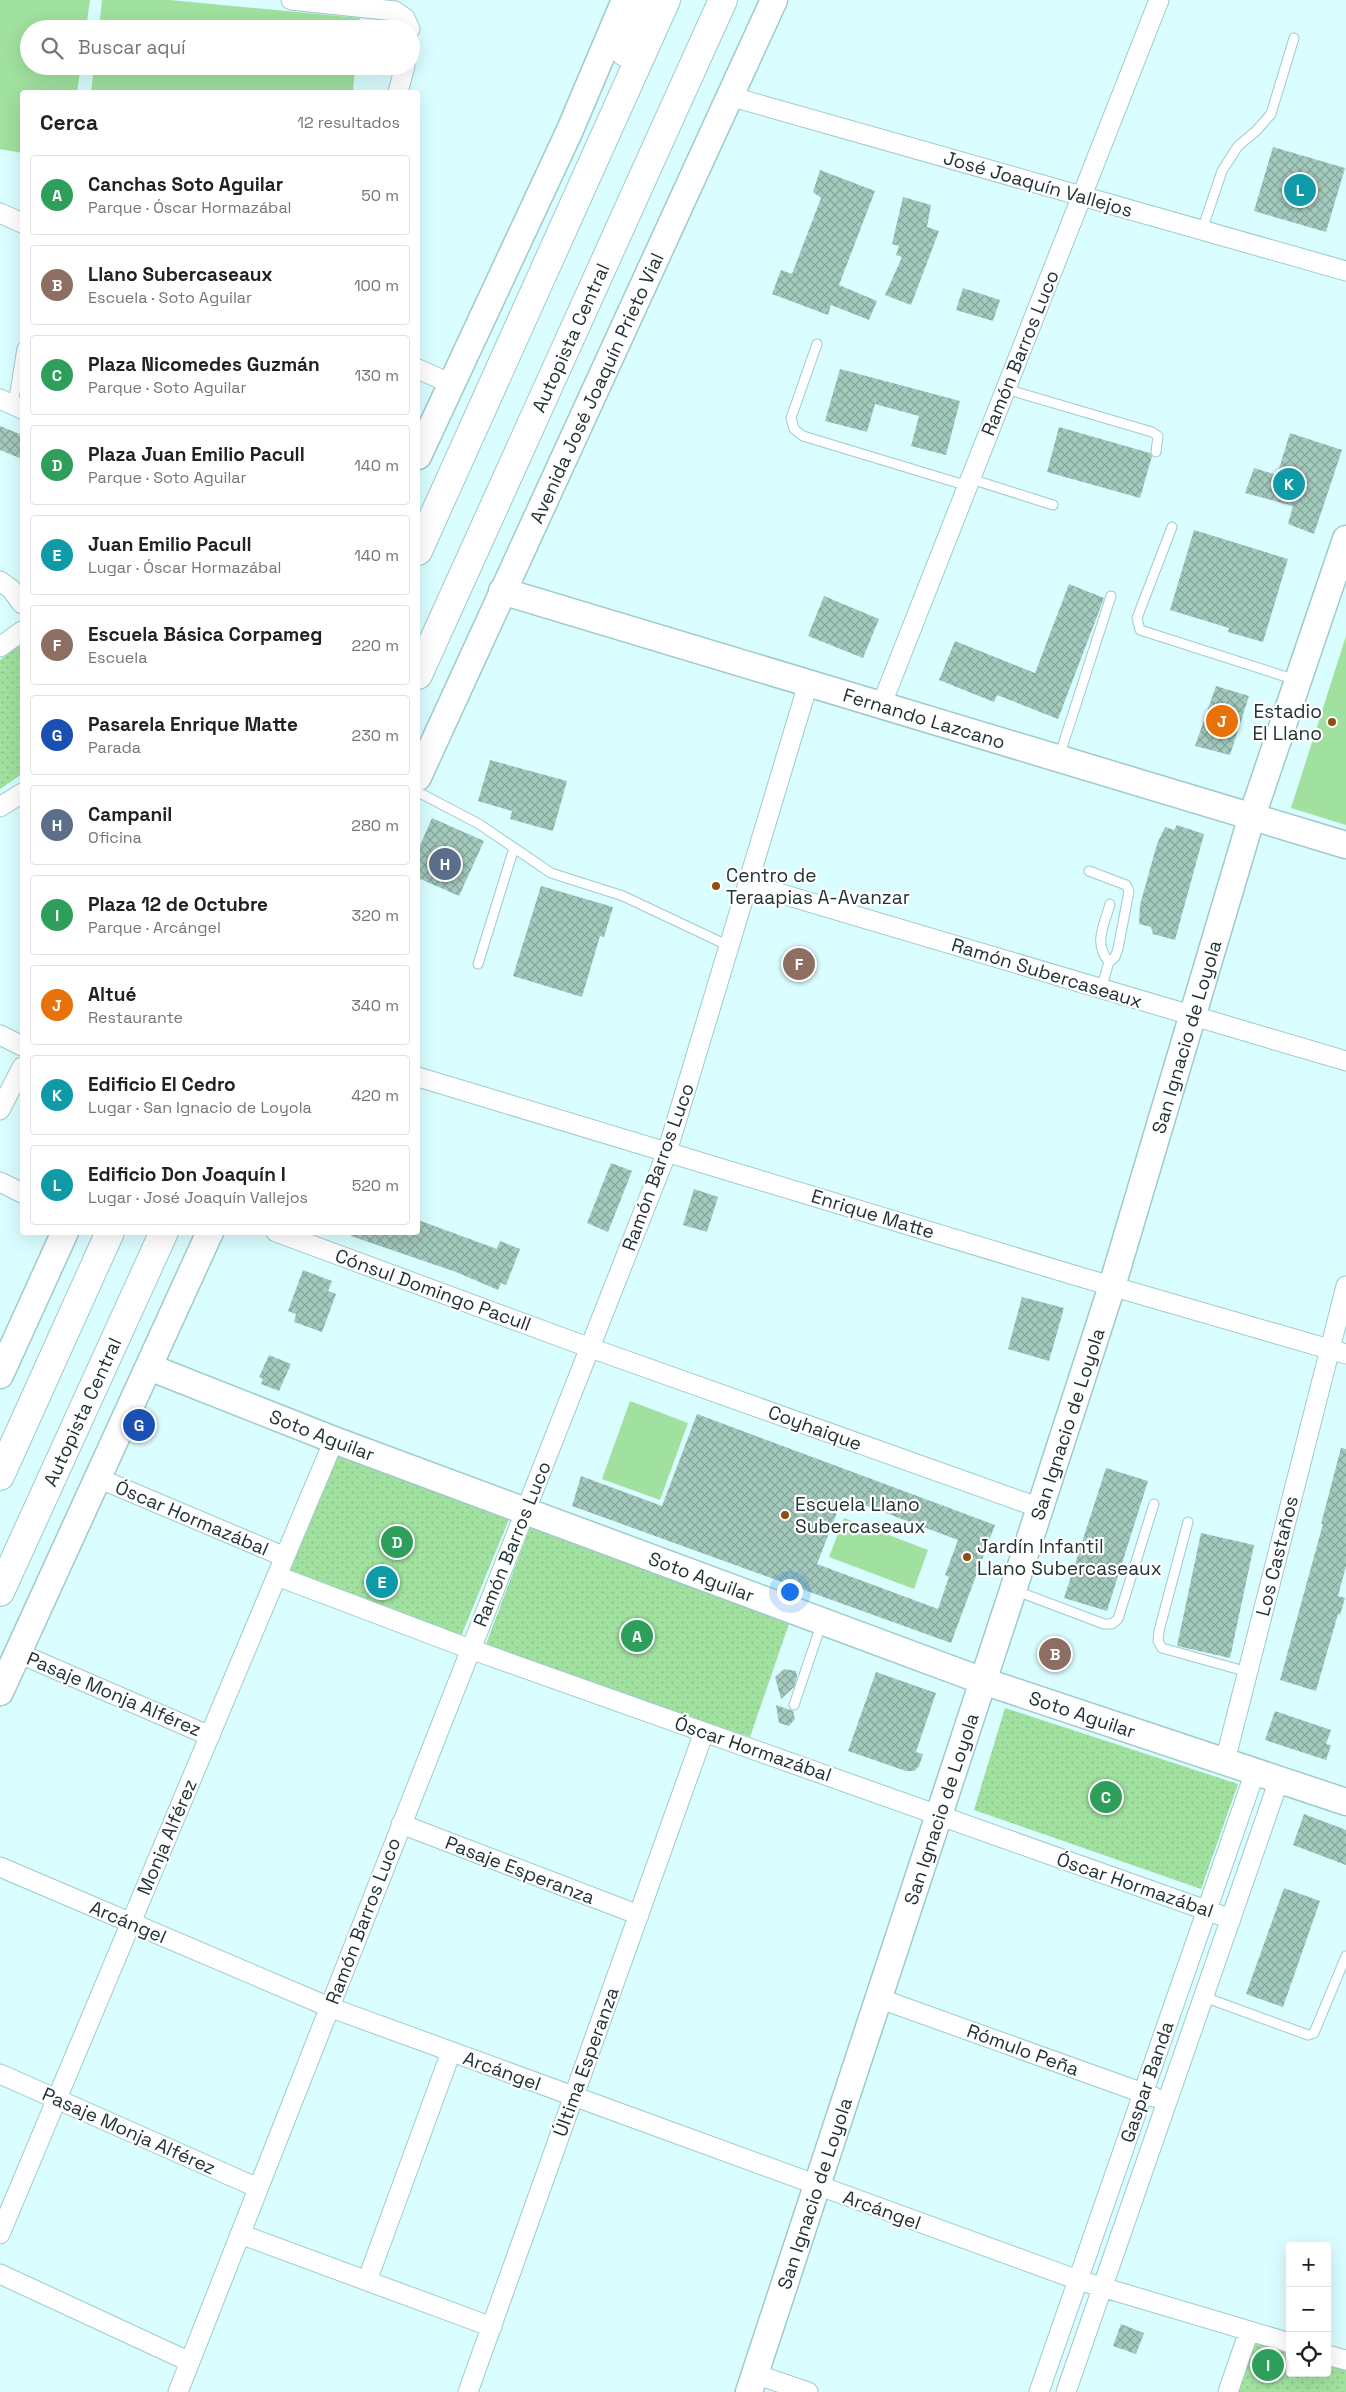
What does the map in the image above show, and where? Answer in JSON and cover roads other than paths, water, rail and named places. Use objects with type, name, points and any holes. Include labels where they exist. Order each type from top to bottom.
[{"type":"highway","points":[[579,194],[592,143],[644,0]]},
{"type":"highway","points":[[420,547],[666,0]]},
{"type":"highway","name":"Autopista Central","points":[[420,671],[723,0]]},
{"type":"highway","points":[[678,98],[740,0]]},
{"type":"highway","points":[[0,1476],[109,1235]]},
{"type":"highway","name":"Autopista Central","points":[[0,1592],[163,1235]]},
{"type":"street","points":[[291,0],[325,2],[401,20]]},
{"type":"street","points":[[420,452],[570,130],[625,0]]},
{"type":"street","name":"Avenida José Joaquín Prieto Vial","points":[[420,773],[774,0]]},
{"type":"street","name":"Ramón Barros Luco","points":[[881,706],[1158,0]]},
{"type":"street","points":[[399,90],[403,75]]},
{"type":"street","name":"José Joaquín Vallejos","points":[[730,96],[1346,271]]},
{"type":"street","points":[[0,213],[20,222]]},
{"type":"street","points":[[420,370],[452,384]]},
{"type":"street","name":"San Ignacio de Loyola","points":[[752,2383],[1112,1286],[1252,816],[1346,539]]},
{"type":"street","points":[[0,581],[11,589],[20,601]]},
{"type":"street","name":"Fernando Lazcano","points":[[502,591],[1346,845]]},
{"type":"street","points":[[0,647],[20,632]]},
{"type":"street","name":"Ramón Barros Luco","points":[[178,2392],[667,1152],[808,684]]},
{"type":"street","points":[[0,807],[20,794]]},
{"type":"street","name":"Ramón Subercaseaux","points":[[748,884],[1346,1062]]},
{"type":"street","points":[[0,1036],[20,1045]]},
{"type":"street","points":[[0,1110],[20,1071]]},
{"type":"street","name":"Enrique Matte","points":[[420,1078],[1338,1352]]},
{"type":"street","points":[[0,1182],[20,1192]]},
{"type":"street","points":[[0,1376],[64,1235]]},
{"type":"street","points":[[0,1692],[209,1235]]},
{"type":"street","name":"Cónsul Domingo Pacull","points":[[284,1235],[590,1347]]},
{"type":"street","name":"Los Castaños","points":[[1225,1761],[1248,1672],[1338,1352],[1346,1286]]},
{"type":"street","name":"Coyhaique","points":[[590,1347],[1040,1508]]},
{"type":"street","name":"Soto Aguilar","points":[[149,1367],[334,1440],[983,1681],[1346,1802]]},
{"type":"street","name":"Monja Alférez","points":[[0,2234],[334,1440]]},
{"type":"street","name":"Óscar Hormazábal","points":[[98,1478],[285,1557]]},
{"type":"street","name":"Óscar Hormazábal","points":[[277,1576],[470,1649],[1231,1919]]},
{"type":"street","name":"Pasaje Monja Alférez","points":[[18,1653],[210,1736]]},
{"type":"street","name":"Última Esperanza","points":[[468,2392],[704,1732]]},
{"type":"street","name":"Gaspar Banda","points":[[1039,2392],[1207,1910],[1267,1776]]},
{"type":"street","name":"Gaspar Banda","points":[[1066,2392],[1231,1919],[1267,1776]]},
{"type":"street","name":"Pasaje Esperanza","points":[[401,1824],[639,1915]]},
{"type":"street","name":"Arcángel","points":[[0,1868],[329,2007],[1078,2280],[1286,2342]]},
{"type":"street","name":"Rómulo Peña","points":[[878,1998],[1167,2101]]},
{"type":"street","name":"Arcángel","points":[[367,2281],[452,2052]]},
{"type":"street","name":"Pasaje Monja Alférez","points":[[0,2074],[258,2188]]},
{"type":"street","points":[[240,2234],[492,2327]]},
{"type":"street","points":[[0,2274],[190,2362]]},
{"type":"street","points":[[1228,2392],[1249,2331]]},
{"type":"street","points":[[1331,2355],[1346,2360]]},
{"type":"street","points":[[752,2383],[808,2392]]},
{"type":"lane","points":[[1202,230],[1222,171],[1238,146],[1256,131],[1271,114],[1294,38]]},
{"type":"lane","points":[[817,344],[791,418],[794,430],[803,436],[1053,505]]},
{"type":"lane","points":[[12,404],[20,359]]},
{"type":"lane","points":[[1006,388],[1152,432],[1158,436],[1156,452]]},
{"type":"lane","points":[[1172,527],[1137,618],[1140,630],[1298,680]]},
{"type":"lane","points":[[1059,758],[1111,596]]},
{"type":"lane","points":[[420,793],[479,824],[551,873],[623,896],[729,946]]},
{"type":"lane","points":[[478,964],[514,848]]},
{"type":"lane","points":[[1089,871],[1126,885],[1129,890],[1118,949],[1115,957],[1109,962],[1101,989]]},
{"type":"lane","points":[[1109,962],[1100,945],[1110,904]]},
{"type":"lane","points":[[1013,1589],[1104,1624],[1112,1624],[1118,1619],[1154,1504]]},
{"type":"lane","points":[[1188,1522],[1158,1641],[1162,1648],[1248,1672]]},
{"type":"lane","points":[[794,1704],[822,1622]]},
{"type":"lane","points":[[1204,1996],[1308,2035],[1314,2033],[1346,1956]]},
{"type":"place","name":"Edificio Don Joaquín I","points":[[1300,190]]},
{"type":"place","name":"Edificio El Cedro","points":[[1289,484]]},
{"type":"place","name":"Altué","points":[[1222,721]]},
{"type":"place","name":"Estadio El Llano","points":[[1332,722]]},
{"type":"place","name":"Campanil","points":[[445,864]]},
{"type":"place","name":"Centro de Teraapias A-Avanzar","points":[[716,886]]},
{"type":"place","name":"Escuela Básica Corpameg","points":[[799,964]]},
{"type":"place","name":"Pasarela Enrique Matte","points":[[139,1425]]},
{"type":"place","name":"Escuela Llano Subercaseaux","points":[[785,1515]]},
{"type":"place","name":"Plaza Juan Emilio Pacull","points":[[397,1542]]},
{"type":"place","name":"Jardín Infantil Llano Subercaseaux","points":[[967,1557]]},
{"type":"place","name":"Juan Emilio Pacull","points":[[382,1582]]},
{"type":"place","name":"Canchas Soto Aguilar","points":[[637,1636]]},
{"type":"place","name":"Llano Subercaseaux","points":[[1055,1654]]},
{"type":"place","name":"Plaza Nicomedes Guzmán","points":[[1106,1797]]},
{"type":"place","name":"Plaza 12 de Octubre","points":[[1268,2365]]}]
